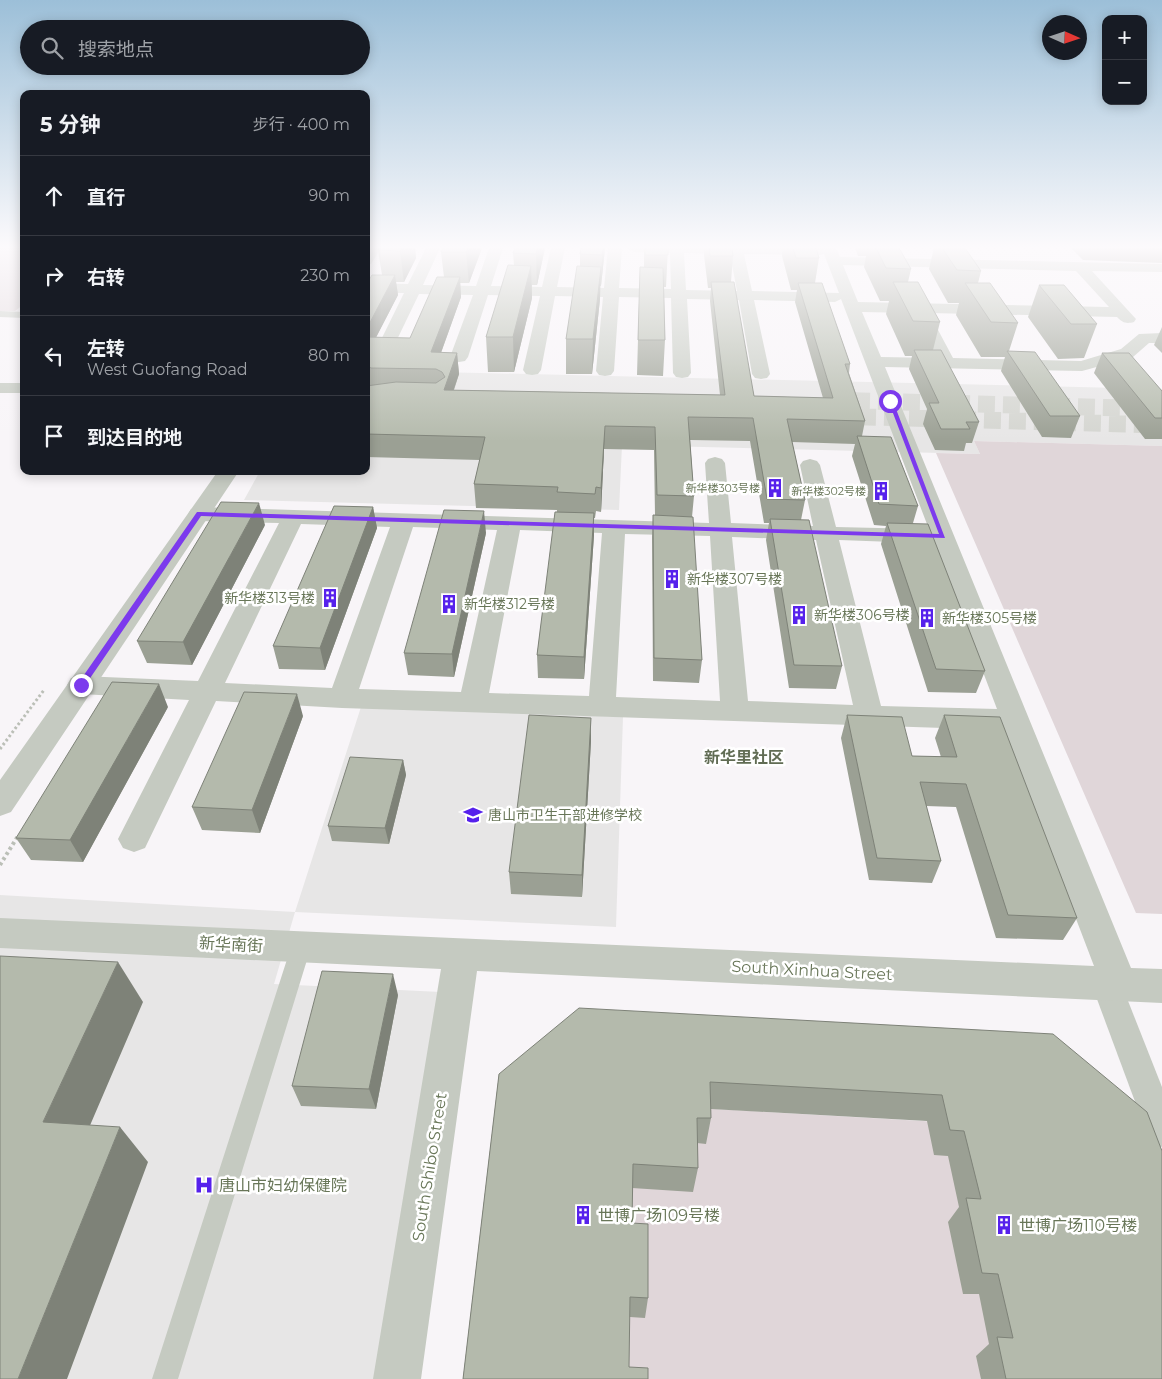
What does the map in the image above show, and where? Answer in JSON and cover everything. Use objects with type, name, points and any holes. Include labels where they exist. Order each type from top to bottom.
[{"type":"street","points":[[386,346],[403,312]]},
{"type":"street","points":[[459,357],[474,312]]},
{"type":"street","points":[[532,370],[545,312]]},
{"type":"street","points":[[605,371],[610,312]]},
{"type":"street","points":[[680,312],[682,373]]},
{"type":"street","points":[[749,312],[761,374]]},
{"type":"street","points":[[854,312],[1015,720],[1113,983],[1162,1130]]},
{"type":"street","points":[[920,312],[947,363]]},
{"type":"street","points":[[993,312],[1001,325]]},
{"type":"street","points":[[1064,312],[1073,325]]},
{"type":"street","points":[[874,362],[1082,366],[1127,353],[1153,338],[1121,312]]},
{"type":"street","points":[[1090,347],[1101,361]]},
{"type":"street","points":[[1017,349],[1028,365]]},
{"type":"street","points":[[0,388],[20,388]]},
{"type":"street","points":[[715,463],[722,530],[735,711]]},
{"type":"street","points":[[810,465],[869,715]]},
{"type":"street","points":[[0,804],[226,475]]},
{"type":"street","points":[[200,514],[943,537]]},
{"type":"street","points":[[134,838],[293,516]]},
{"type":"street","points":[[342,698],[404,520]]},
{"type":"street","points":[[473,702],[510,523]]},
{"type":"street","points":[[602,706],[614,527]]},
{"type":"street","points":[[81,685],[342,698],[1015,720]]},
{"type":"street","name":"新华南街","points":[[0,933],[461,954]]},
{"type":"street","name":"South Xinhua Street","points":[[461,954],[1162,986]]},
{"type":"street","name":"South Shibo Street","points":[[397,1379],[461,954]]},
{"type":"lane","points":[[0,314],[20,315]]},
{"type":"lane","points":[[165,1379],[301,947]]},
{"type":"shaded area","points":[[370,355],[397,371],[1162,389],[1162,446],[974,441],[980,454],[622,445],[619,510],[244,500],[258,475],[370,475]]},
{"type":"shaded area","points":[[974,441],[1162,446],[1162,914],[1136,913],[936,453],[980,454]]},
{"type":"shaded area","name":"唐山市卫生干部进修学校","points":[[361,707],[623,717],[616,927],[295,912]]},
{"type":"shaded area","name":"唐山市妇幼保健院","points":[[0,895],[295,912],[274,984],[441,992],[374,1379],[0,1379]]},
{"type":"shaded area","points":[[593,1102],[1026,1127],[1096,1379],[579,1379]]},
{"type":"building","points":[[370,312],[375,312],[370,322]]},
{"type":"building","points":[[421,312],[446,312],[431,352],[457,353],[444,390],[725,395],[715,312],[739,312],[754,396],[833,398],[807,312],[832,312],[850,364],[845,364],[865,421],[787,419],[805,500],[767,499],[753,418],[688,417],[694,496],[657,495],[655,427],[605,426],[601,488],[596,487],[595,494],[557,492],[558,487],[474,484],[485,437],[370,434],[370,385],[396,382],[436,383],[445,377],[442,372],[436,369],[370,367],[370,337],[410,338]]},
{"type":"building","points":[[494,312],[519,312],[513,337],[486,337]]},
{"type":"building","points":[[570,312],[596,312],[593,339],[566,339]]},
{"type":"building","points":[[639,312],[664,312],[665,340],[638,340]]},
{"type":"building","points":[[909,312],[935,312],[940,322],[913,321]]},
{"type":"building","points":[[985,312],[1011,312],[1018,323],[991,322]]},
{"type":"building","points":[[1061,312],[1087,312],[1097,324],[1071,324]]},
{"type":"building","points":[[914,350],[941,350],[979,422],[966,422],[970,429],[941,429],[929,403],[939,403]]},
{"type":"building","points":[[1007,351],[1035,352],[1080,416],[1050,416]]},
{"type":"building","points":[[1102,353],[1129,353],[1162,391],[1162,418],[1155,418]]},
{"type":"building","points":[[857,436],[891,437],[918,506],[879,504]]},
{"type":"building","points":[[221,502],[259,503],[183,642],[137,641]]},
{"type":"building","points":[[334,506],[373,507],[320,648],[273,646]]},
{"type":"building","name":"新华楼312号楼","points":[[444,510],[484,511],[452,654],[404,653]]},
{"type":"building","points":[[555,512],[594,513],[584,657],[537,655]]},
{"type":"building","name":"新华楼307号楼","points":[[653,515],[693,517],[702,660],[654,658]]},
{"type":"building","name":"新华楼306号楼","points":[[770,519],[809,520],[842,666],[794,665]]},
{"type":"building","points":[[887,523],[928,524],[985,671],[936,669]]},
{"type":"building","points":[[112,682],[159,684],[70,840],[16,838]]},
{"type":"building","points":[[244,692],[297,694],[252,810],[192,807]]},
{"type":"building","points":[[529,715],[591,718],[582,875],[509,872]]},
{"type":"building","points":[[847,715],[902,717],[912,756],[957,757],[944,715],[1000,717],[1077,918],[1008,915],[966,784],[920,782],[941,861],[877,858]]},
{"type":"building","points":[[350,757],[403,760],[385,828],[328,826]]},
{"type":"building","points":[[0,956],[118,962],[43,1122],[120,1127],[18,1379],[0,1379]]},
{"type":"building","points":[[322,971],[393,974],[369,1089],[292,1086]]},
{"type":"building","points":[[579,1008],[1053,1034],[1147,1112],[1162,1151],[1162,1379],[1006,1379],[997,1337],[1013,1338],[998,1274],[982,1273],[966,1198],[981,1199],[964,1131],[950,1130],[942,1095],[710,1082],[711,1118],[697,1118],[698,1168],[633,1164],[632,1223],[648,1224],[648,1298],[630,1297],[629,1367],[648,1368],[648,1379],[463,1379],[499,1074]]},
{"type":"tunnel","points":[[828,400],[1162,409]]},
{"type":"tunnel","points":[[834,416],[1162,425]]},
{"type":"place","name":"新华楼303号楼","points":[[775,488]]},
{"type":"place","name":"新华楼302号楼","points":[[881,491]]},
{"type":"place","name":"新华楼307号楼","points":[[672,579]]},
{"type":"place","name":"新华楼313号楼","points":[[330,598]]},
{"type":"place","name":"新华楼312号楼","points":[[449,604]]},
{"type":"place","name":"新华楼306号楼","points":[[799,615]]},
{"type":"place","name":"新华楼305号楼","points":[[927,618]]},
{"type":"place","name":"唐山市卫生干部进修学校","points":[[473,815]]},
{"type":"place","name":"唐山市妇幼保健院","points":[[204,1185]]},
{"type":"place","name":"世博广场109号楼","points":[[583,1215]]},
{"type":"place","name":"世博广场110号楼","points":[[1004,1225]]},
{"type":"district","name":"新华里社区","points":[[744,757]]},
{"type":"route","points":[[81,685],[200,514],[943,537],[890,401]]}]
